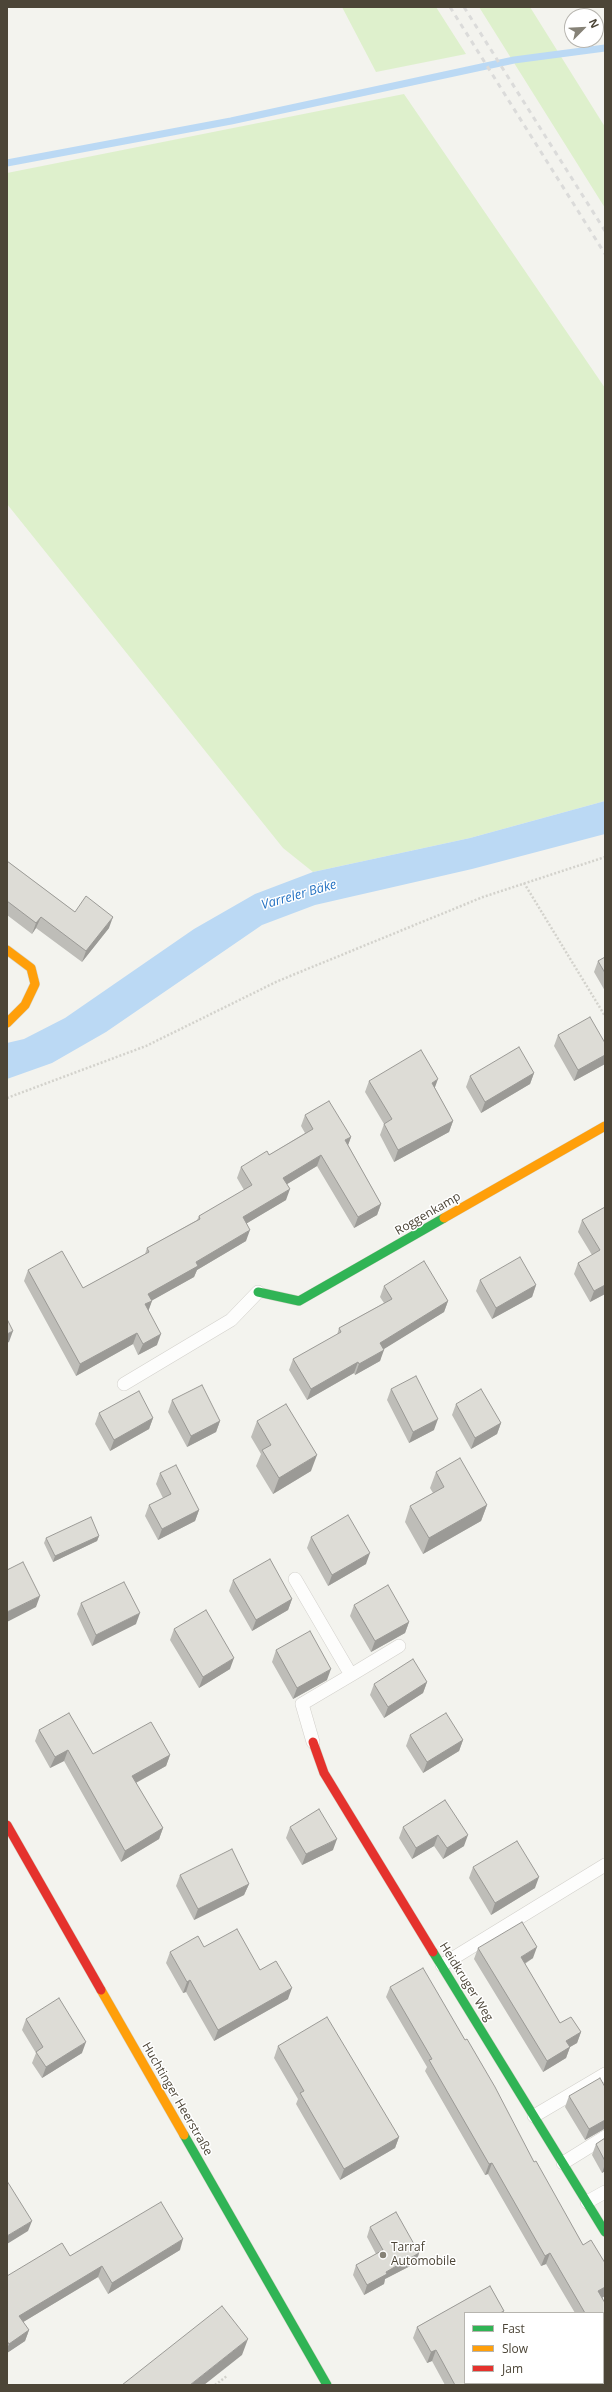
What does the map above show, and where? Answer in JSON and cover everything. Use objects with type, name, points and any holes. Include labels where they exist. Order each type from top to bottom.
[{"type":"street","points":[[7,950],[31,968],[34,984],[25,1005],[7,1023]]},
{"type":"street","name":"Roggenkamp","points":[[258,1292],[299,1302],[605,1126]]},
{"type":"street","name":"Heidkruger Weg","points":[[313,1742],[324,1773],[605,2232]]},
{"type":"street","name":"Huchtinger Heerstraße","points":[[7,1825],[327,2385]]},
{"type":"lane","points":[[124,1384],[231,1320],[258,1292]]},
{"type":"lane","points":[[295,1579],[351,1675]]},
{"type":"lane","points":[[313,1742],[302,1704],[399,1646]]},
{"type":"lane","points":[[442,1965],[605,1865]]},
{"type":"lane","points":[[534,2116],[605,2074]]},
{"type":"lane","points":[[563,2163],[605,2137]]},
{"type":"lane","points":[[587,2202],[605,2192]]},
{"type":"path","points":[[7,1098],[146,1046],[278,981],[483,897],[605,857]]},
{"type":"path","points":[[524,883],[605,1016]]},
{"type":"path","points":[[215,2385],[227,2376]]},
{"type":"green space","points":[[342,7],[436,7],[466,54],[376,72]]},
{"type":"green space","points":[[479,7],[530,7],[605,127],[605,208]]},
{"type":"green space","points":[[404,94],[605,388],[605,801],[470,838],[313,872],[283,848],[7,504],[7,173]]},
{"type":"water","name":"Varreler Bäke","points":[[605,801],[605,834],[472,869],[315,905],[262,925],[106,1032],[52,1063],[7,1079],[7,1043],[24,1039],[65,1018],[194,929],[255,894],[313,872],[470,838]]},
{"type":"building","points":[[7,861],[75,912],[86,896],[113,917],[86,951],[41,917],[36,923],[7,901]]},
{"type":"building","points":[[605,957],[605,973],[598,961]]},
{"type":"building","points":[[590,1017],[605,1043],[605,1055],[578,1070],[558,1035]]},
{"type":"building","points":[[519,1047],[534,1073],[485,1102],[470,1076]]},
{"type":"building","points":[[421,1050],[438,1079],[432,1083],[453,1121],[398,1150],[384,1124],[392,1119],[369,1081]]},
{"type":"building","points":[[329,1101],[351,1137],[345,1140],[381,1204],[358,1217],[321,1155],[283,1178],[290,1189],[243,1217],[250,1230],[196,1262],[198,1266],[148,1294],[152,1301],[145,1304],[161,1334],[143,1344],[137,1333],[80,1364],[28,1270],[62,1251],[83,1288],[149,1252],[147,1248],[200,1219],[199,1216],[252,1185],[241,1167],[267,1151],[269,1155],[313,1129],[305,1115]]},
{"type":"building","points":[[605,1207],[605,1285],[594,1291],[578,1263],[600,1250],[582,1220]]},
{"type":"building","points":[[520,1257],[536,1285],[496,1308],[480,1280]]},
{"type":"building","points":[[424,1261],[448,1301],[380,1343],[384,1350],[359,1364],[358,1362],[311,1389],[293,1359],[341,1332],[339,1328],[392,1299],[384,1286]]},
{"type":"building","points":[[7,1319],[13,1331],[7,1334]]},
{"type":"building","points":[[416,1376],[438,1419],[413,1432],[391,1389]]},
{"type":"building","points":[[202,1385],[220,1421],[191,1436],[172,1400]]},
{"type":"building","points":[[481,1389],[501,1423],[475,1438],[456,1404]]},
{"type":"building","points":[[139,1391],[153,1418],[114,1440],[99,1413]]},
{"type":"building","points":[[286,1404],[317,1455],[279,1478],[262,1450],[271,1445],[257,1421]]},
{"type":"building","points":[[460,1458],[487,1505],[429,1538],[410,1506],[444,1487],[436,1472]]},
{"type":"building","points":[[176,1465],[199,1510],[162,1529],[149,1505],[171,1494],[160,1473]]},
{"type":"building","points":[[348,1515],[370,1553],[332,1575],[311,1537]]},
{"type":"building","points":[[91,1517],[99,1536],[55,1556],[46,1538]]},
{"type":"building","points":[[270,1559],[292,1599],[256,1620],[233,1580]]},
{"type":"building","points":[[23,1562],[40,1596],[7,1612],[7,1570]]},
{"type":"building","points":[[124,1582],[140,1613],[96,1635],[81,1603]]},
{"type":"building","points":[[388,1585],[409,1622],[375,1641],[354,1605]]},
{"type":"building","points":[[206,1610],[234,1658],[203,1677],[174,1629]]},
{"type":"building","points":[[310,1631],[331,1669],[297,1688],[276,1650]]},
{"type":"building","points":[[413,1659],[427,1682],[388,1707],[374,1684]]},
{"type":"building","points":[[69,1713],[93,1754],[151,1722],[170,1755],[132,1776],[163,1828],[125,1851],[68,1750],[55,1757],[39,1730]]},
{"type":"building","points":[[446,1713],[463,1740],[427,1762],[410,1735]]},
{"type":"building","points":[[445,1800],[468,1835],[447,1848],[438,1835],[416,1848],[403,1827]]},
{"type":"building","points":[[319,1809],[337,1839],[306,1854],[290,1827]]},
{"type":"building","points":[[517,1841],[539,1877],[495,1903],[473,1867]]},
{"type":"building","points":[[232,1849],[249,1884],[198,1909],[180,1875]]},
{"type":"building","points":[[522,1922],[537,1947],[521,1957],[560,2023],[571,2017],[581,2032],[566,2041],[570,2047],[547,2061],[478,1948]]},
{"type":"building","points":[[237,1929],[260,1970],[276,1961],[292,1988],[218,2030],[190,1980],[187,1982],[170,1952],[198,1936],[204,1947]]},
{"type":"building","points":[[423,1968],[465,2040],[467,2039],[495,2087],[534,2162],[536,2161],[583,2245],[591,2240],[605,2263],[605,2287],[598,2291],[605,2303],[605,2347],[604,2312],[584,2312],[550,2253],[545,2256],[492,2163],[489,2164],[429,2060],[432,2059],[390,1987]]},
{"type":"building","points":[[59,1998],[86,2042],[46,2067],[36,2052],[43,2047],[26,2019]]},
{"type":"building","points":[[327,2017],[399,2137],[344,2169],[300,2093],[304,2091],[278,2046]]},
{"type":"building","points":[[600,2078],[605,2087],[605,2120],[589,2129],[569,2096]]},
{"type":"building","points":[[605,2138],[605,2161],[596,2144]]},
{"type":"building","points":[[7,2181],[32,2221],[7,2236]]},
{"type":"building","points":[[161,2202],[183,2239],[112,2283],[102,2266],[19,2316],[29,2330],[9,2344],[7,2341],[7,2276],[62,2243],[70,2256]]},
{"type":"building","points":[[396,2212],[419,2253],[367,2285],[356,2265],[383,2250],[370,2227]]},
{"type":"building","points":[[490,2286],[504,2311],[464,2312],[464,2384],[503,2385],[455,2385],[436,2350],[431,2352],[417,2327]]},
{"type":"building","points":[[222,2306],[248,2339],[190,2385],[122,2385]]},
{"type":"waterway","points":[[7,163],[231,121],[514,60],[605,48]]},
{"type":"railway","points":[[450,7],[605,254]]},
{"type":"railway","points":[[464,7],[605,231]]},
{"type":"traffic: fast","points":[[258,1292],[299,1301],[444,1218]]},
{"type":"traffic: fast","points":[[433,1952],[605,2232]]},
{"type":"traffic: fast","points":[[184,2135],[327,2385]]},
{"type":"traffic: slow","points":[[7,950],[31,968],[35,984],[25,1005],[7,1023]]},
{"type":"traffic: slow","points":[[444,1218],[605,1126]]},
{"type":"traffic: slow","points":[[101,1990],[184,2135]]},
{"type":"traffic: jam","points":[[313,1742],[324,1773],[433,1952]]},
{"type":"traffic: jam","points":[[7,1825],[101,1990]]},
{"type":"place","name":"Tarraf Automobile","points":[[383,2255]]}]
